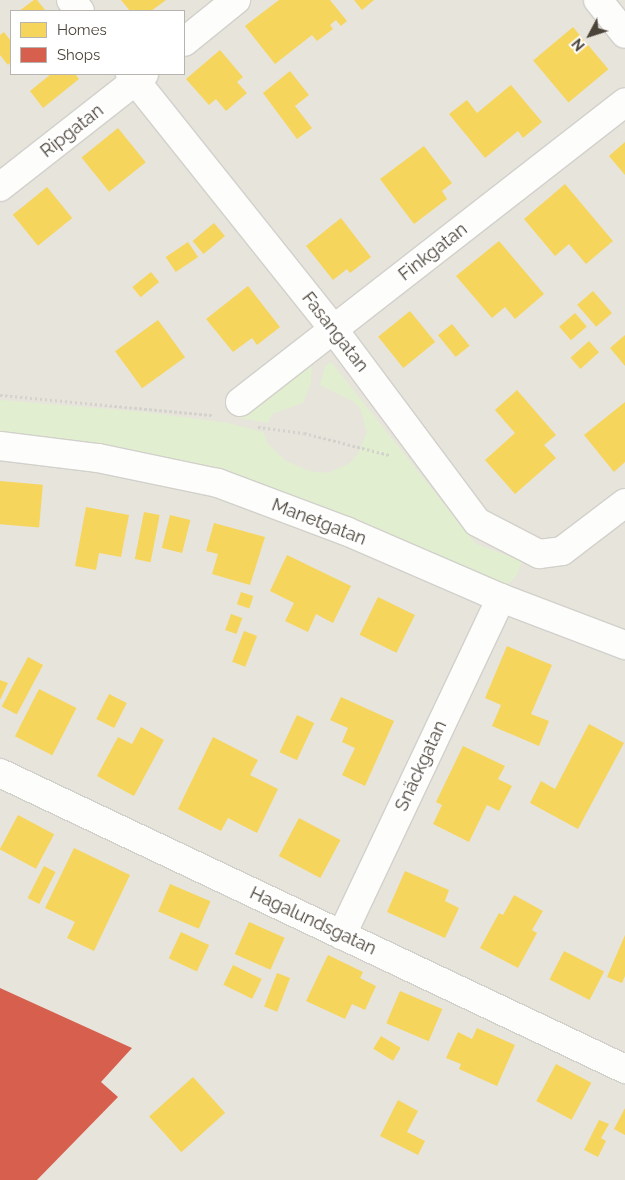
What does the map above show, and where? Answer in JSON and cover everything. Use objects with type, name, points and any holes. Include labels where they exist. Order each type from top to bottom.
[{"type":"street","points":[[71,0],[79,10]]},
{"type":"street","points":[[185,41],[236,0]]},
{"type":"street","points":[[598,0],[625,34]]},
{"type":"street","name":"Ripgatan","points":[[0,187],[136,76]]},
{"type":"street","name":"Fasangatan","points":[[136,76],[334,330],[477,522],[539,554],[562,551],[625,503]]},
{"type":"street","name":"Finkgatan","points":[[237,414],[334,330],[625,102]]},
{"type":"street","name":"Manetgatan","points":[[0,446],[98,458],[218,483],[346,532],[501,598],[625,646]]},
{"type":"street","name":"Snäckgatan","points":[[342,934],[501,598]]},
{"type":"street","name":"Hagalundsgatan","points":[[0,773],[625,1069]]},
{"type":"path","points":[[0,395],[237,414],[393,456],[425,452]]},
{"type":"shaded area","points":[[0,0],[625,0],[625,1180],[0,1180]]},
{"type":"green space","points":[[331,362],[476,544],[522,561],[517,575],[506,586],[265,493],[0,439],[0,400],[144,412],[228,423],[263,432],[268,444],[286,461],[309,471],[328,473],[350,463],[358,454],[367,432],[360,408],[354,402],[320,385],[325,366]]},
{"type":"green space","points":[[312,365],[311,383],[303,403],[272,414],[268,423],[240,418]]},
{"type":"building: Homes","points":[[34,0],[37,0],[45,10],[20,10]]},
{"type":"building: Homes","points":[[121,0],[166,0],[152,10],[129,10]]},
{"type":"building: Homes","points":[[279,0],[330,0],[347,21],[341,26],[336,20],[330,25],[333,29],[317,41],[312,35],[275,64],[245,26]]},
{"type":"building: Homes","points":[[354,0],[374,0],[362,10]]},
{"type":"building: Homes","points":[[573,27],[608,69],[569,103],[533,60]]},
{"type":"building: Homes","points":[[4,32],[10,40],[10,63],[8,65],[0,55],[0,35]]},
{"type":"building: Homes","points":[[220,50],[243,77],[237,82],[247,93],[226,111],[216,99],[209,105],[186,79]]},
{"type":"building: Homes","points":[[290,71],[309,95],[295,106],[312,128],[297,139],[263,93]]},
{"type":"building: Homes","points":[[50,75],[76,75],[79,79],[43,108],[30,91]]},
{"type":"building: Homes","points":[[511,85],[542,122],[523,138],[518,131],[485,158],[449,114],[467,100],[477,113]]},
{"type":"building: Homes","points":[[118,128],[146,162],[109,192],[81,158]]},
{"type":"building: Homes","points":[[625,142],[625,175],[609,156]]},
{"type":"building: Homes","points":[[424,146],[452,183],[442,191],[447,199],[414,224],[380,179]]},
{"type":"building: Homes","points":[[565,184],[613,241],[586,264],[569,244],[555,256],[524,219]]},
{"type":"building: Homes","points":[[47,187],[72,218],[38,246],[13,215]]},
{"type":"building: Homes","points":[[341,218],[371,257],[350,273],[347,269],[333,280],[306,246]]},
{"type":"building: Homes","points":[[214,223],[225,236],[203,254],[193,241]]},
{"type":"building: Homes","points":[[499,241],[544,294],[515,319],[505,307],[492,318],[456,276]]},
{"type":"building: Homes","points":[[188,242],[198,257],[176,272],[166,257]]},
{"type":"building: Homes","points":[[151,272],[159,282],[141,297],[132,287]]},
{"type":"building: Homes","points":[[248,286],[280,327],[257,345],[252,338],[233,352],[206,319]]},
{"type":"building: Homes","points":[[593,291],[612,313],[596,327],[577,305]]},
{"type":"building: Homes","points":[[410,311],[435,342],[403,368],[378,337]]},
{"type":"building: Homes","points":[[575,313],[587,327],[571,340],[559,327]]},
{"type":"building: Homes","points":[[158,320],[185,357],[142,388],[115,351]]},
{"type":"building: Homes","points":[[452,324],[470,346],[456,357],[438,335]]},
{"type":"building: Homes","points":[[625,335],[625,366],[610,348]]},
{"type":"building: Homes","points":[[589,341],[599,352],[580,369],[570,358]]},
{"type":"building: Homes","points":[[517,390],[556,435],[544,445],[556,458],[515,494],[485,460],[515,433],[495,410]]},
{"type":"building: Homes","points":[[625,402],[625,462],[614,472],[584,435]]},
{"type":"building: Homes","points":[[0,481],[43,485],[39,528],[0,524]]},
{"type":"building: Homes","points":[[86,507],[129,515],[121,557],[99,553],[96,570],[75,566]]},
{"type":"building: Homes","points":[[144,512],[160,515],[151,562],[135,559]]},
{"type":"building: Homes","points":[[170,515],[190,520],[182,553],[162,548]]},
{"type":"building: Homes","points":[[214,523],[265,537],[250,585],[212,574],[218,554],[206,551]]},
{"type":"building: Homes","points":[[287,555],[351,586],[333,623],[316,614],[308,632],[285,621],[294,603],[270,591]]},
{"type":"building: Homes","points":[[241,592],[253,596],[249,608],[237,604]]},
{"type":"building: Homes","points":[[378,597],[415,615],[396,653],[360,635]]},
{"type":"building: Homes","points":[[231,614],[242,618],[236,634],[225,630]]},
{"type":"building: Homes","points":[[244,631],[257,636],[245,667],[232,662]]},
{"type":"building: Homes","points":[[507,646],[552,665],[531,714],[549,721],[539,746],[492,726],[501,705],[485,698]]},
{"type":"building: Homes","points":[[28,657],[43,665],[17,714],[2,706]]},
{"type":"building: Homes","points":[[0,680],[8,683],[0,700]]},
{"type":"building: Homes","points":[[39,689],[76,708],[52,755],[15,736]]},
{"type":"building: Homes","points":[[109,694],[127,703],[114,728],[96,719]]},
{"type":"building: Homes","points":[[341,697],[394,721],[365,786],[342,775],[355,748],[342,742],[348,728],[330,720]]},
{"type":"building: Homes","points":[[297,715],[314,723],[297,760],[280,752]]},
{"type":"building: Homes","points":[[589,724],[624,743],[578,829],[530,803],[541,781],[555,789]]},
{"type":"building: Homes","points":[[141,727],[164,740],[134,796],[97,776],[118,737],[132,744]]},
{"type":"building: Homes","points":[[213,737],[258,760],[250,775],[278,789],[257,833],[228,818],[221,831],[178,809]]},
{"type":"building: Homes","points":[[463,746],[505,766],[498,779],[512,786],[499,811],[487,805],[469,842],[433,824],[442,805],[436,802]]},
{"type":"building: Homes","points":[[18,815],[54,834],[36,869],[0,850]]},
{"type":"building: Homes","points":[[299,818],[340,840],[320,878],[279,856]]},
{"type":"building: Homes","points":[[74,848],[130,875],[94,951],[67,938],[75,922],[45,908]]},
{"type":"building: Homes","points":[[44,866],[56,872],[39,904],[28,898]]},
{"type":"building: Homes","points":[[405,871],[449,890],[445,901],[459,908],[445,938],[387,912]]},
{"type":"building: Homes","points":[[170,884],[211,901],[199,929],[158,912]]},
{"type":"building: Homes","points":[[514,895],[543,911],[532,930],[537,933],[518,968],[480,948],[499,913],[503,915]]},
{"type":"building: Homes","points":[[249,922],[285,938],[270,970],[235,954]]},
{"type":"building: Homes","points":[[181,932],[209,945],[197,971],[169,958]]},
{"type":"building: Homes","points":[[625,935],[625,976],[622,983],[607,977]]},
{"type":"building: Homes","points":[[564,951],[604,971],[590,1000],[549,980]]},
{"type":"building: Homes","points":[[328,955],[363,972],[360,978],[376,986],[365,1010],[352,1004],[345,1019],[306,1001]]},
{"type":"building: Homes","points":[[233,965],[262,979],[252,999],[223,985]]},
{"type":"building: Homes","points":[[277,973],[290,978],[277,1012],[264,1007]]},
{"type":"building: Homes","points":[[400,991],[442,1009],[429,1041],[386,1023]]},
{"type":"building: Homes","points":[[477,1028],[515,1045],[497,1086],[459,1069],[461,1064],[446,1058],[458,1032],[472,1039]]},
{"type":"building: Homes","points":[[381,1036],[401,1048],[393,1061],[373,1049]]},
{"type":"building: Homes","points":[[556,1064],[591,1083],[572,1120],[536,1101]]},
{"type":"building: Homes","points":[[193,1077],[225,1113],[181,1152],[149,1116]]},
{"type":"building: Homes","points":[[398,1100],[418,1111],[407,1132],[425,1141],[418,1155],[380,1136]]},
{"type":"building: Homes","points":[[625,1108],[625,1135],[614,1129]]},
{"type":"building: Homes","points":[[599,1120],[609,1124],[601,1138],[606,1141],[598,1157],[584,1150]]},
{"type":"building: Shops","points":[[0,988],[132,1048],[101,1082],[118,1097],[37,1180],[0,1180]]}]
